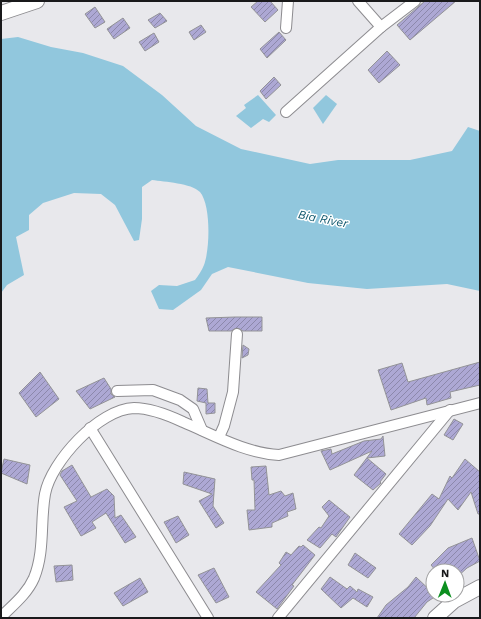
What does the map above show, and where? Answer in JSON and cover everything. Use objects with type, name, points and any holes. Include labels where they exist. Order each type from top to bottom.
[{"type":"street","points":[[1,12],[38,1]]},
{"type":"street","points":[[286,28],[288,1]]},
{"type":"street","points":[[358,1],[381,27]]},
{"type":"street","points":[[286,112],[381,27],[415,1]]},
{"type":"street","points":[[219,437],[224,426],[233,392],[237,334]]},
{"type":"street","points":[[117,391],[153,390],[180,400],[193,409],[202,430]]},
{"type":"street","points":[[1,617],[28,590],[34,577],[39,560],[45,495],[50,479],[60,462],[90,428],[103,418],[117,412],[133,408],[150,410],[169,416],[249,451],[279,455],[480,403]]},
{"type":"street","points":[[278,618],[450,410]]},
{"type":"street","points":[[90,428],[208,618]]},
{"type":"street","points":[[435,618],[454,600],[480,587]]},
{"type":"water","name":"Bia River","points":[[18,37],[51,47],[83,53],[123,66],[162,95],[196,126],[241,149],[310,164],[338,160],[410,160],[452,151],[468,127],[480,131],[480,291],[447,284],[367,289],[308,283],[228,267],[212,274],[201,290],[173,310],[159,309],[151,291],[159,285],[177,286],[195,280],[200,273],[206,258],[208,217],[204,198],[196,189],[171,182],[152,180],[142,187],[142,219],[139,240],[134,241],[115,205],[101,194],[74,193],[43,203],[29,215],[29,230],[16,237],[24,275],[7,285],[1,293],[1,39]]},
{"type":"water","points":[[258,95],[276,115],[269,122],[263,119],[251,128],[236,116],[246,108],[244,105]]},
{"type":"water","points":[[326,95],[337,104],[323,124],[313,108]]},
{"type":"building","points":[[258,1],[270,1],[278,10],[265,22],[251,7]]},
{"type":"building","points":[[425,1],[456,1],[410,40],[397,25]]},
{"type":"building","points":[[95,7],[105,22],[95,28],[85,14]]},
{"type":"building","points":[[160,13],[167,21],[155,28],[148,20]]},
{"type":"building","points":[[123,18],[130,28],[114,39],[107,29]]},
{"type":"building","points":[[201,25],[206,32],[194,40],[189,32]]},
{"type":"building","points":[[279,32],[286,40],[267,58],[260,49]]},
{"type":"building","points":[[154,33],[159,42],[145,51],[139,42]]},
{"type":"building","points":[[387,51],[400,65],[379,83],[368,70]]},
{"type":"building","points":[[274,77],[281,85],[266,99],[260,91]]},
{"type":"building","points":[[262,317],[262,331],[243,331],[237,328],[231,331],[209,331],[206,318]]},
{"type":"building","points":[[243,345],[249,349],[248,355],[242,358]]},
{"type":"building","points":[[480,362],[480,385],[450,392],[451,398],[427,405],[426,398],[391,410],[378,370],[402,363],[408,382]]},
{"type":"building","points":[[40,372],[59,399],[36,417],[19,393]]},
{"type":"building","points":[[104,378],[111,389],[111,394],[115,397],[90,409],[76,391]]},
{"type":"building","points":[[198,388],[207,389],[208,403],[215,403],[215,413],[206,414],[206,403],[197,401]]},
{"type":"building","points":[[454,419],[463,424],[453,440],[444,435]]},
{"type":"building","points":[[383,436],[385,456],[367,458],[386,474],[380,482],[381,483],[373,490],[354,475],[372,451],[330,470],[321,451],[331,449],[332,454],[364,441],[381,439]]},
{"type":"building","points":[[4,459],[30,465],[27,484],[1,473]]},
{"type":"building","points":[[465,459],[480,472],[480,514],[478,514],[471,492],[458,510],[448,499],[430,526],[412,545],[399,534],[432,494],[439,499],[450,476],[452,478]]},
{"type":"building","points":[[72,465],[91,497],[107,489],[114,496],[115,518],[121,515],[136,537],[125,543],[106,513],[92,522],[96,528],[81,536],[64,507],[77,501],[60,475],[62,471]]},
{"type":"building","points":[[266,466],[269,495],[281,491],[285,496],[293,493],[296,509],[287,512],[288,516],[272,523],[272,527],[249,530],[247,510],[255,510],[254,480],[252,480],[251,467]]},
{"type":"building","points":[[184,472],[215,479],[213,506],[224,523],[216,528],[199,501],[212,494],[183,484]]},
{"type":"building","points":[[329,500],[350,517],[336,537],[332,534],[320,548],[307,540],[319,527],[321,528],[329,516],[322,507]]},
{"type":"building","points":[[178,516],[189,535],[176,543],[164,522]]},
{"type":"building","points":[[472,538],[480,561],[465,570],[465,563],[433,563],[448,548]]},
{"type":"building","points":[[303,545],[315,555],[292,585],[294,586],[277,609],[256,592],[281,565],[279,563],[286,552],[291,555],[299,546],[301,547]]},
{"type":"building","points":[[355,553],[376,568],[368,578],[348,565]]},
{"type":"building","points":[[72,565],[73,580],[56,582],[54,566]]},
{"type":"building","points":[[214,568],[229,597],[216,603],[198,575]]},
{"type":"building","points":[[330,577],[347,589],[350,586],[357,592],[358,589],[373,597],[367,607],[353,598],[341,608],[321,589]]},
{"type":"building","points":[[416,577],[425,586],[426,603],[414,618],[377,618],[386,605],[408,587]]},
{"type":"building","points":[[140,578],[148,592],[123,606],[114,593]]}]
